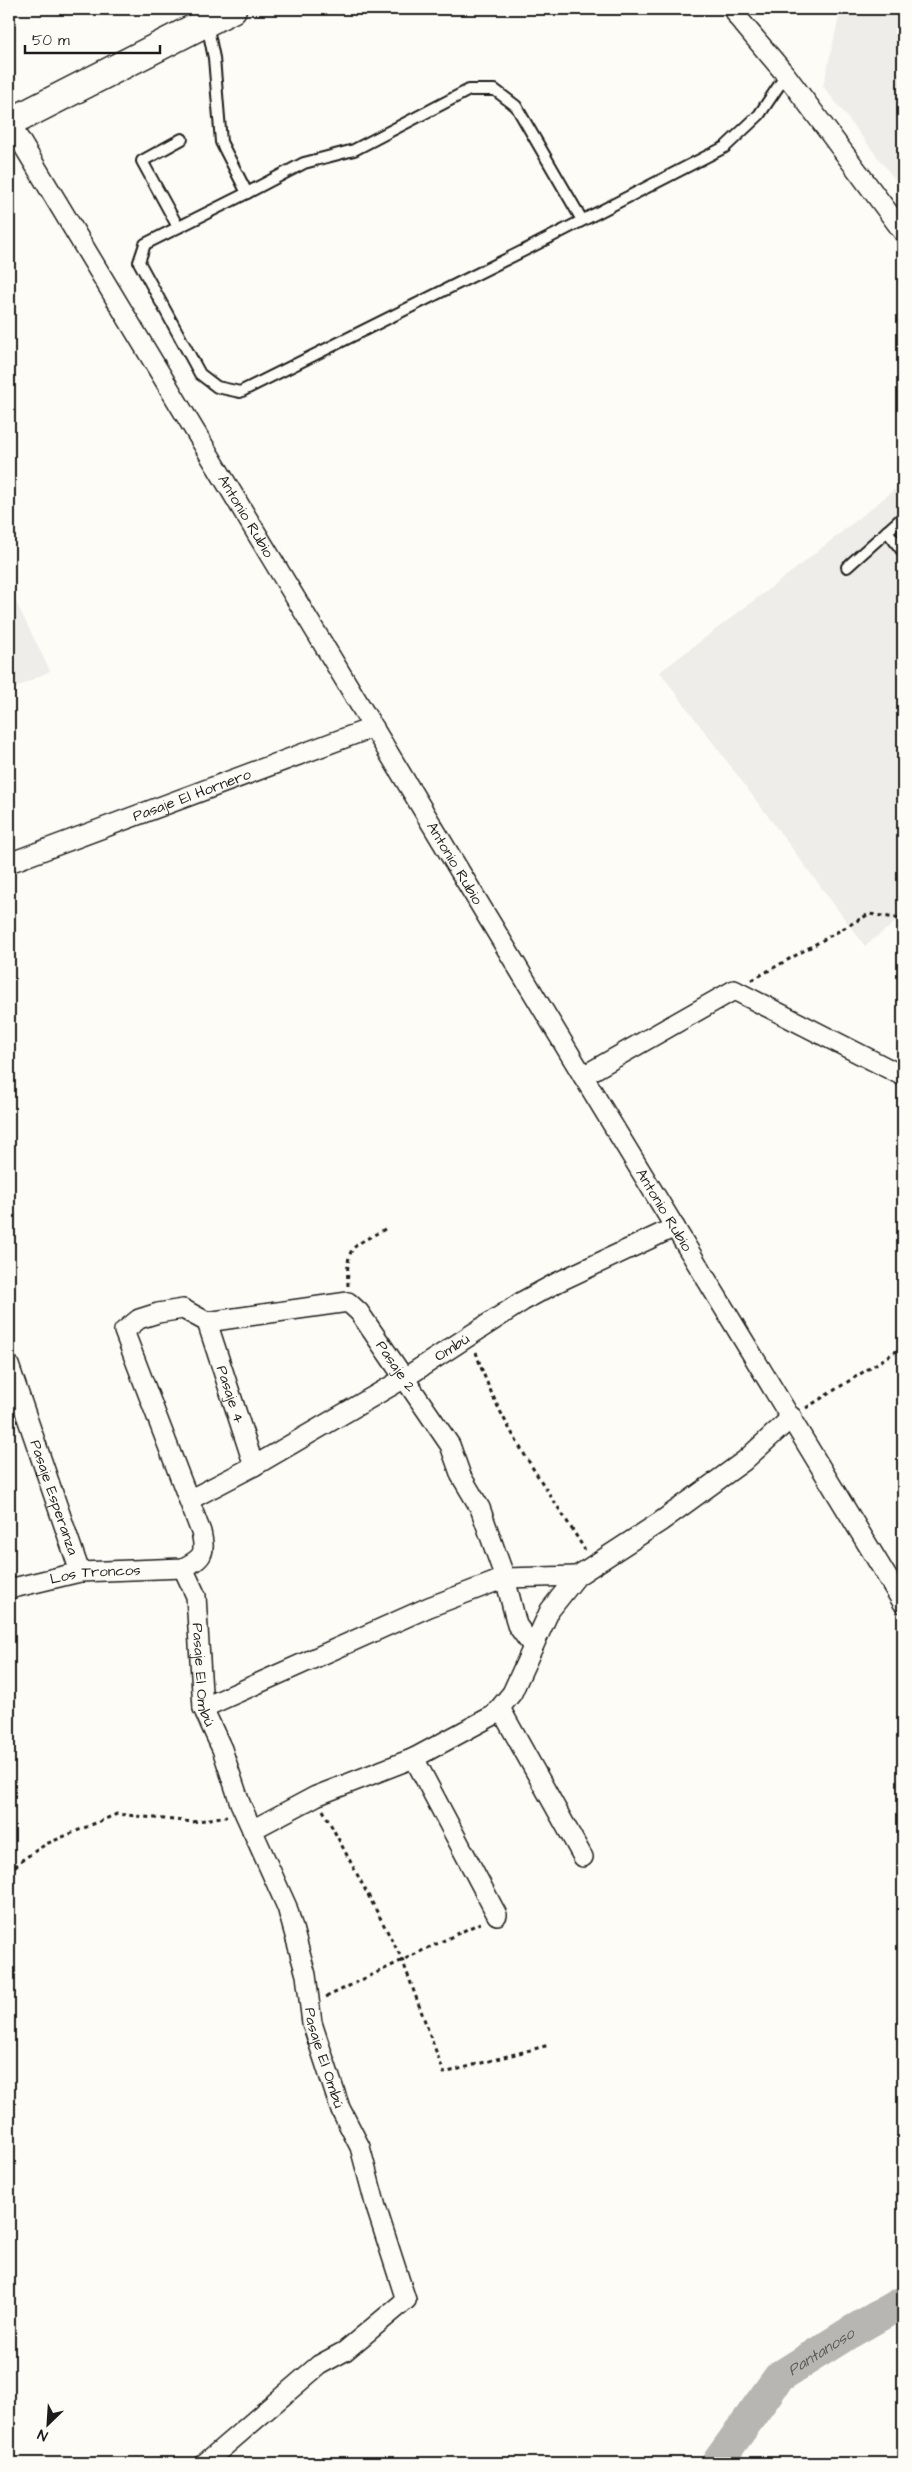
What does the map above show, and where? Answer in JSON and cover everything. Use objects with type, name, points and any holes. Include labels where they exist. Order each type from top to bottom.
[{"type":"street","points":[[9,106],[204,15],[232,9]]},
{"type":"street","points":[[721,9],[737,14],[786,75],[903,232]]},
{"type":"street","points":[[9,123],[204,15]]},
{"type":"street","name":"Antonio Rubio","points":[[9,123],[903,1603]]},
{"type":"street","name":"Pasaje El Hornero","points":[[9,864],[374,727]]},
{"type":"street","points":[[583,1076],[734,990],[903,1076]]},
{"type":"street","name":"Ombú","points":[[189,1500],[254,1466],[403,1379],[500,1316],[558,1282],[675,1227]]},
{"type":"street","points":[[183,1568],[198,1561],[203,1554],[204,1545],[189,1500],[124,1331],[140,1319],[158,1313],[183,1309],[207,1322],[348,1302]]},
{"type":"street","name":"Pasaje 2","points":[[348,1302],[359,1312],[403,1379],[450,1445],[461,1476],[480,1508],[505,1578],[517,1625],[534,1646]]},
{"type":"street","name":"Pasaje 4","points":[[207,1322],[254,1466]]},
{"type":"street","name":"Pasaje Esperanza","points":[[9,1366],[80,1572]]},
{"type":"street","points":[[248,1821],[414,1758],[494,1715],[512,1693],[550,1610],[576,1576],[660,1522],[744,1461],[792,1417]]},
{"type":"street","name":"Los Troncos","points":[[9,1589],[80,1572],[183,1568]]},
{"type":"street","name":"Pasaje El Ombú","points":[[183,1568],[196,1596],[203,1708],[222,1749],[248,1821],[286,1907],[306,1975],[312,2022],[340,2108],[360,2147],[376,2207],[406,2300],[346,2351],[319,2365],[205,2463]]},
{"type":"street","points":[[203,1708],[428,1607],[505,1578],[576,1576]]},
{"type":"street","points":[[500,1708],[583,1857]]},
{"type":"street","points":[[414,1758],[497,1915]]},
{"type":"lane","points":[[204,15],[214,58],[221,142],[247,193]]},
{"type":"lane","points":[[582,220],[516,106],[495,90],[469,90],[354,150],[304,163],[145,244],[139,262],[200,374],[216,387],[240,392],[582,220],[725,147],[759,115],[786,75]]},
{"type":"lane","points":[[178,227],[142,162],[182,139]]},
{"type":"lane","points":[[847,567],[903,517]]},
{"type":"lane","points":[[887,531],[903,552]]},
{"type":"path","points":[[734,990],[869,914],[903,919]]},
{"type":"path","points":[[348,1302],[346,1260],[352,1247],[385,1229]]},
{"type":"path","points":[[471,1335],[485,1380],[513,1434],[594,1565]]},
{"type":"path","points":[[792,1417],[903,1347]]},
{"type":"path","points":[[316,1796],[402,1959],[444,2073],[549,2045]]},
{"type":"path","points":[[9,1872],[22,1860],[46,1844],[117,1814],[193,1822],[248,1821]]},
{"type":"path","points":[[310,2005],[402,1959],[497,1915]]},
{"type":"shaded area","points":[[841,9],[903,9],[903,190],[823,86]]},
{"type":"shaded area","points":[[903,483],[903,916],[865,946],[660,672],[794,570]]},
{"type":"shaded area","points":[[9,588],[50,671],[9,691]]},
{"type":"waterway","name":"Pantanoso","points":[[717,2463],[779,2377],[903,2302]]}]
